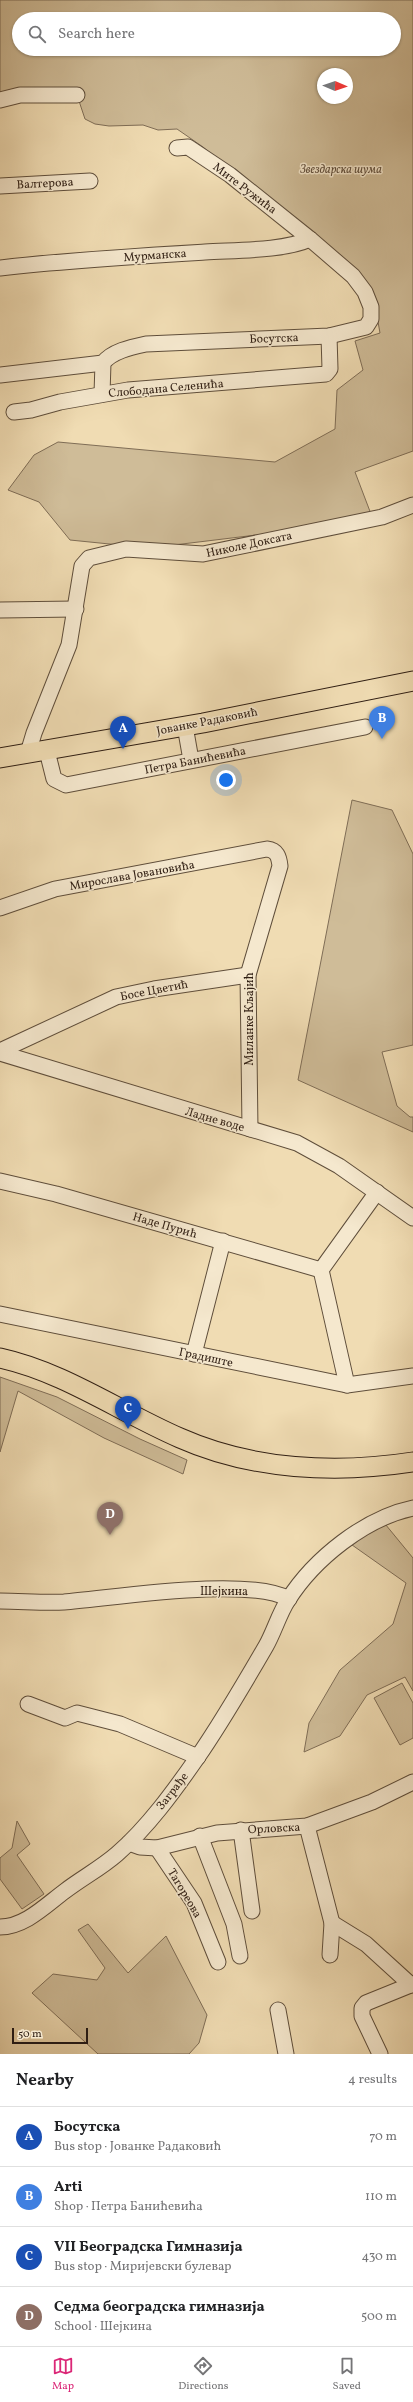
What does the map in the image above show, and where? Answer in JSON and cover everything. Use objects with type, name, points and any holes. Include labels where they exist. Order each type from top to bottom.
[{"type":"main road","name":"Јованке Радаковић","points":[[0,758],[185,726],[413,681]]},
{"type":"main road","points":[[0,1358],[55,1377],[180,1438],[241,1457],[319,1468],[367,1467],[413,1462]]},
{"type":"street","points":[[0,100],[20,95],[77,95]]},
{"type":"street","name":"Мите Ружића","points":[[177,148],[188,147],[230,175],[310,239]]},
{"type":"street","name":"Валтерова","points":[[0,186],[90,181]]},
{"type":"street","name":"Мурманска","points":[[0,268],[66,261],[262,248],[298,243],[310,239]]},
{"type":"street","name":"Босутска","points":[[103,363],[115,354],[146,344],[329,336],[366,327],[371,319],[371,307],[358,282],[310,239]]},
{"type":"street","name":"Слободана Селенића","points":[[14,412],[31,410],[60,402],[102,394],[153,388],[328,374],[330,369],[329,336]]},
{"type":"street","points":[[0,375],[103,363],[102,394]]},
{"type":"street","name":"Николе Доксата","points":[[28,753],[34,733],[69,646],[83,563],[89,558],[106,552],[126,549],[203,554],[382,517],[413,506]]},
{"type":"street","points":[[0,610],[76,609]]},
{"type":"street","points":[[185,726],[191,760]]},
{"type":"street","name":"Петра Банићевића","points":[[47,750],[54,779],[66,785],[365,727]]},
{"type":"street","name":"Мирослава Јовановића","points":[[0,908],[55,889],[267,850]]},
{"type":"street","name":"Миланке Кљајић","points":[[250,1129],[248,975],[280,866],[276,854],[267,850]]},
{"type":"street","name":"Босе Цветић","points":[[0,1052],[116,997],[154,989],[248,975]]},
{"type":"street","name":"Ладне воде","points":[[0,1052],[306,1147],[377,1192],[413,1218]]},
{"type":"street","name":"Наде Пурић","points":[[4,1182],[56,1194],[321,1270]]},
{"type":"street","points":[[346,1385],[321,1270],[377,1192]]},
{"type":"street","points":[[194,1354],[223,1242]]},
{"type":"street","name":"Градиште","points":[[0,1314],[346,1385],[413,1376]]},
{"type":"street","points":[[288,1599],[317,1565],[345,1540],[381,1519],[413,1508]]},
{"type":"street","name":"Шејкина","points":[[0,1601],[63,1602],[179,1592],[240,1589],[278,1595],[288,1599]]},
{"type":"street","name":"Заграђе","points":[[0,1927],[12,1926],[28,1918],[100,1867],[129,1843],[198,1757],[267,1644],[288,1599]]},
{"type":"street","points":[[28,1704],[65,1718],[77,1713],[120,1724],[198,1757]]},
{"type":"street","name":"Орловска","points":[[129,1843],[140,1847],[158,1848],[200,1836],[241,1830],[290,1829],[307,1826],[372,1802],[413,1782]]},
{"type":"street","points":[[307,1826],[332,1923],[330,1955]]},
{"type":"street","points":[[241,1830],[252,1910]]},
{"type":"street","points":[[200,1836],[234,1924],[240,1956]]},
{"type":"street","name":"Тагореова","points":[[158,1848],[194,1903],[218,1962]]},
{"type":"street","points":[[332,1923],[366,1944],[412,1985],[366,2003],[362,2008],[362,2016],[380,2054]]},
{"type":"street","points":[[278,2010],[286,2054]]},
{"type":"green space","name":"Звездарска шума","points":[[0,0],[413,0],[413,451],[355,472],[371,514],[281,532],[149,548],[70,540],[39,502],[8,490],[34,455],[58,442],[275,462],[335,429],[337,390],[363,370],[355,341],[380,333],[373,294],[342,256],[327,249],[203,147],[177,129],[158,130],[143,125],[109,126],[95,124],[85,119],[77,95],[0,100]]},
{"type":"green space","points":[[352,800],[392,810],[413,854],[413,1045],[382,1052],[397,1106],[410,1117],[413,1117],[413,1132],[298,1080]]},
{"type":"green space","points":[[0,1377],[57,1397],[140,1439],[187,1460],[183,1474],[104,1438],[18,1391],[0,1452]]},
{"type":"green space","points":[[381,1519],[413,1558],[413,1691],[405,1677],[367,1695],[340,1736],[304,1752],[309,1723],[340,1670],[393,1624],[406,1583],[345,1540]]},
{"type":"green space","points":[[402,1683],[413,1703],[413,1738],[400,1745],[374,1698]]},
{"type":"green space","points":[[17,1821],[30,1844],[17,1855],[44,1894],[22,1909],[0,1879],[0,1858],[12,1848]]},
{"type":"green space","points":[[88,1924],[128,1973],[166,1936],[207,2015],[199,2043],[189,2054],[98,2054],[32,1993],[53,1974],[97,1980],[105,1968],[78,1930]]},
{"type":"place","name":"Arti","points":[[382,739]]},
{"type":"place","name":"Босутска","points":[[123,749]]},
{"type":"place","name":"VII Београдска Гимназија","points":[[128,1429]]},
{"type":"place","name":"Седма београдска гимназија","points":[[110,1535]]}]
